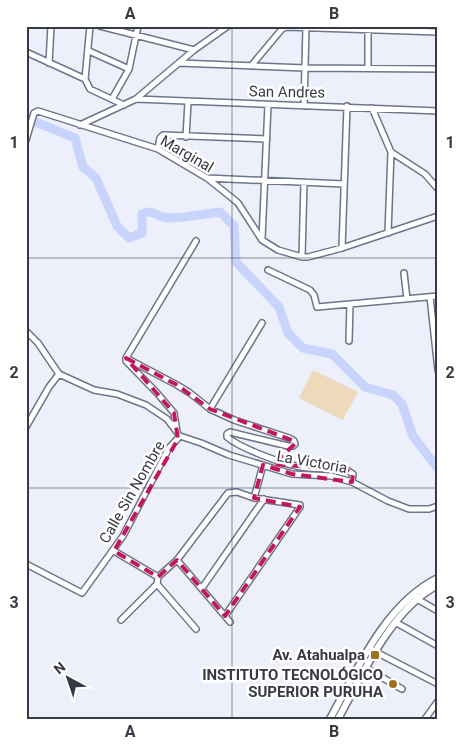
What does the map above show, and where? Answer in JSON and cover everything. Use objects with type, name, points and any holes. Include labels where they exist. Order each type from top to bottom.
[{"type":"main road","points":[[330,719],[340,709],[366,668],[380,632],[398,607],[425,584],[438,578]]},
{"type":"main road","points":[[338,719],[340,709],[373,651],[395,622],[417,598],[438,585]]},
{"type":"street","points":[[49,63],[51,26]]},
{"type":"street","points":[[90,26],[85,79],[90,89],[124,105]]},
{"type":"street","points":[[100,26],[194,50]]},
{"type":"street","points":[[112,99],[129,69],[138,26]]},
{"type":"street","points":[[80,125],[136,99],[194,50],[228,26]]},
{"type":"street","points":[[251,66],[284,27],[368,28],[438,32]]},
{"type":"street","points":[[304,106],[306,27]]},
{"type":"street","points":[[368,28],[368,68]]},
{"type":"street","points":[[89,51],[129,69]]},
{"type":"street","points":[[26,52],[85,79]]},
{"type":"street","points":[[179,63],[305,68],[438,69]]},
{"type":"street","name":"San Andres","points":[[136,99],[438,111]]},
{"type":"street","points":[[186,137],[188,102]]},
{"type":"street","points":[[262,240],[268,105]]},
{"type":"street","points":[[342,248],[346,106]]},
{"type":"street","points":[[372,108],[392,152],[388,233]]},
{"type":"street","name":"Marginal","points":[[26,140],[34,113],[38,111],[158,149],[207,178],[238,203],[262,240],[278,250],[302,257]]},
{"type":"street","points":[[158,149],[160,138],[163,135],[267,139]]},
{"type":"street","points":[[392,152],[425,174],[438,190]]},
{"type":"street","points":[[207,178],[344,184]]},
{"type":"street","points":[[304,182],[302,257],[342,248],[438,216]]},
{"type":"street","points":[[126,358],[196,241]]},
{"type":"street","points":[[268,270],[310,290],[314,294],[317,307],[438,296]]},
{"type":"street","points":[[404,273],[407,299]]},
{"type":"street","points":[[430,297],[438,370]]},
{"type":"street","points":[[349,341],[350,304]]},
{"type":"street","points":[[210,409],[262,323]]},
{"type":"street","points":[[26,331],[38,343],[59,374],[49,387],[26,427]]},
{"type":"street","points":[[126,358],[184,389],[210,409],[234,420],[289,438],[295,444],[288,446],[230,432],[227,434],[230,439],[293,466],[347,470],[353,474],[352,482]]},
{"type":"street","points":[[126,358],[126,361],[174,413],[179,434]]},
{"type":"street","name":"Calle Sin Nombre","points":[[26,564],[82,593],[124,536],[169,448],[179,434],[167,419],[146,405],[117,394],[94,390],[59,374]]},
{"type":"street","name":"La Victoria","points":[[179,434],[229,455],[292,474],[331,476],[352,482],[388,501],[409,509],[429,509],[438,506]]},
{"type":"street","points":[[254,498],[263,465]]},
{"type":"street","points":[[121,620],[157,584],[158,577],[177,560],[228,494],[237,492],[254,498],[300,506],[225,616]]},
{"type":"street","points":[[202,588],[264,499]]},
{"type":"street","points":[[114,551],[158,577]]},
{"type":"street","points":[[177,560],[230,622]]},
{"type":"street","points":[[157,584],[196,629]]},
{"type":"street","points":[[417,598],[438,611]]},
{"type":"street","points":[[395,622],[438,646]]},
{"type":"street","points":[[373,651],[438,684]]},
{"type":"street","points":[[366,668],[402,689]]},
{"type":"street","points":[[426,719],[438,700]]},
{"type":"highlighted area","points":[[126,358],[177,385],[210,409],[294,441],[295,444],[273,464],[347,470],[353,474],[352,482],[292,474],[263,465],[254,498],[300,507],[225,616],[177,560],[158,577],[114,551],[178,439],[174,413]]},
{"type":"shaded area","points":[[313,370],[358,392],[343,420],[299,398]]},
{"type":"waterway","points":[[26,118],[75,138],[83,167],[96,178],[117,226],[129,238],[142,233],[142,214],[146,212],[168,218],[220,212],[234,226],[236,262],[279,307],[288,333],[303,348],[332,354],[365,387],[393,395],[402,404],[413,436],[438,469]]},
{"type":"place","name":"Av. Atahualpa","points":[[375,655]]},
{"type":"place","name":"INSTITUTO TECNOLÓGICO SUPERIOR PURUHA","points":[[393,684]]}]
